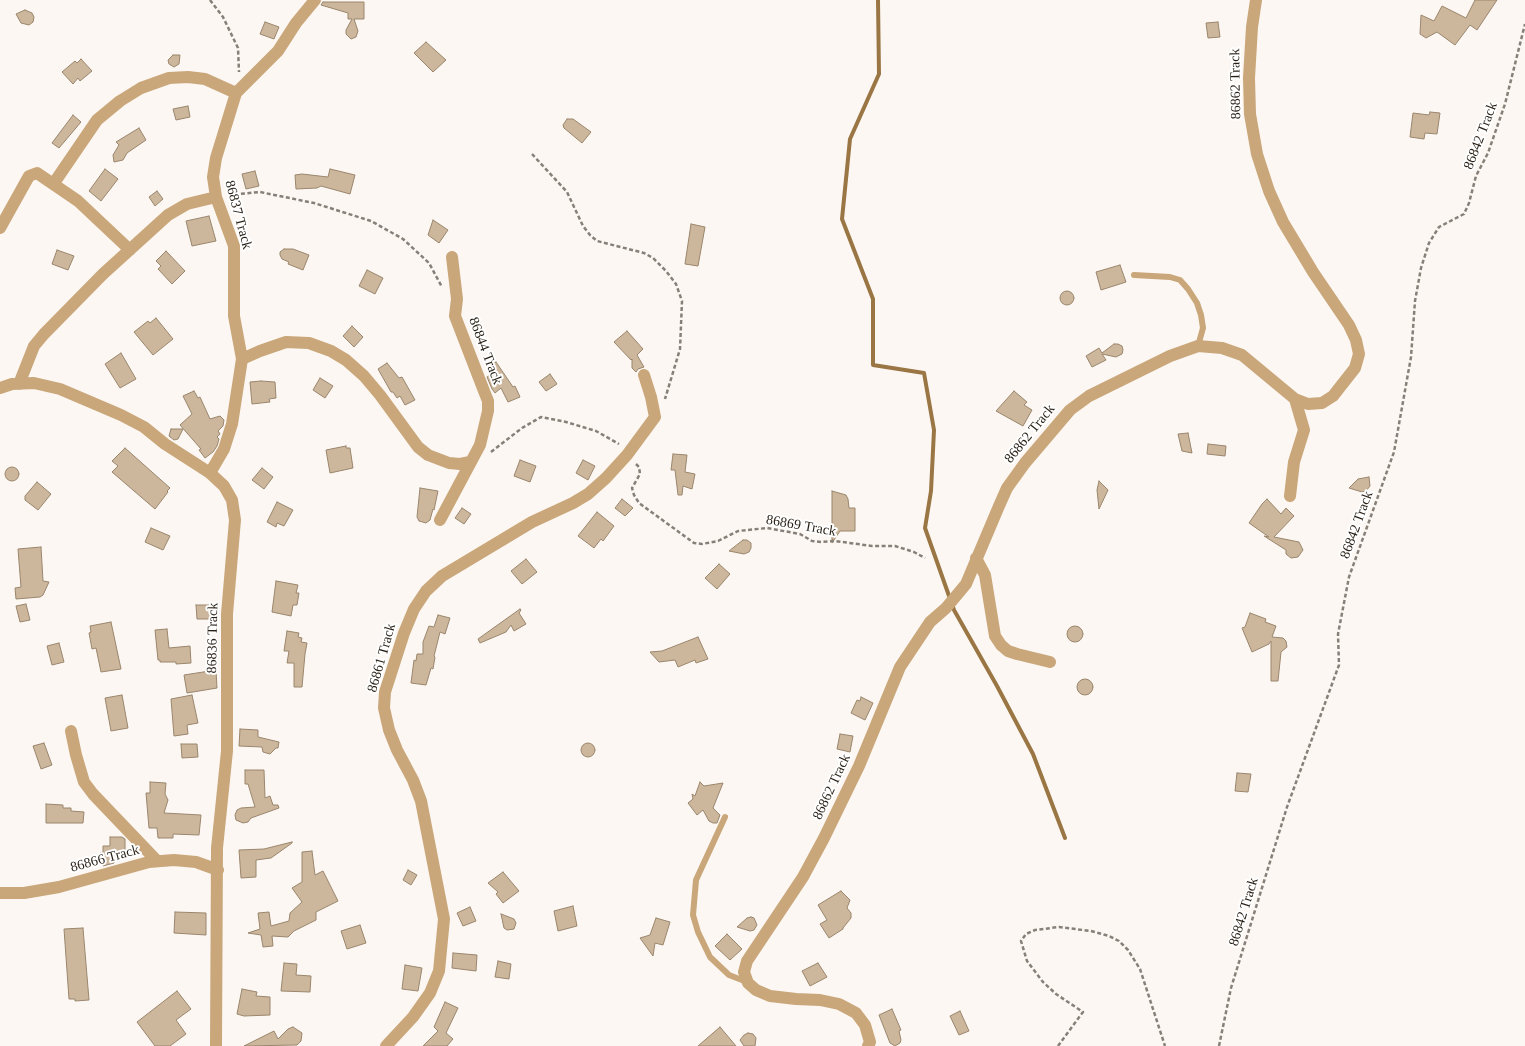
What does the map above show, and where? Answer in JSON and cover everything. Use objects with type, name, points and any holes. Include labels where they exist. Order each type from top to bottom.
[{"type":"street","points":[[54,183],[97,120],[142,88],[169,78],[188,77],[205,79],[236,93],[278,51],[296,23],[315,0]]},
{"type":"street","name":"86862 Track","points":[[748,983],[744,972],[747,961],[803,877],[824,838],[852,783],[900,667],[930,622],[946,608],[966,584],[1007,488],[1024,463],[1070,410],[1089,396],[1139,371],[1170,356],[1198,346],[1222,348],[1242,355],[1295,399],[1308,404],[1322,403],[1333,396],[1355,368],[1359,354],[1356,340],[1349,325],[1313,272],[1283,222],[1269,191],[1257,154],[1250,114],[1249,78],[1256,0]]},
{"type":"street","name":"86837 Track","points":[[210,473],[224,449],[232,424],[242,360],[234,316],[234,246],[216,197],[213,177],[216,158],[236,93]]},
{"type":"street","points":[[0,228],[29,176],[37,173],[78,200],[130,250]]},
{"type":"street","points":[[19,384],[34,346],[130,250],[168,215],[187,204],[216,197]]},
{"type":"street","name":"86844 Track","points":[[440,520],[480,445],[484,432],[488,402],[455,316],[457,299],[452,257]]},
{"type":"street","points":[[242,360],[260,351],[286,342],[309,343],[331,351],[346,360],[364,376],[418,447],[428,456],[449,463],[460,464],[470,462]]},
{"type":"street","points":[[644,375],[655,417]]},
{"type":"street","name":"86836 Track","points":[[0,388],[12,384],[34,383],[60,390],[121,415],[144,427],[165,444],[210,473],[224,486],[232,500],[235,520],[227,614],[227,751],[217,848],[216,1046]]},
{"type":"street","points":[[1290,496],[1294,462],[1304,430],[1295,399]]},
{"type":"street","name":"86861 Track","points":[[386,1046],[413,1017],[430,993],[439,971],[444,919],[421,801],[395,744],[384,708],[385,692],[414,609],[426,591],[442,576],[532,522],[572,504],[588,494],[627,456],[655,417]]},
{"type":"street","points":[[976,558],[985,575],[995,636],[1001,645],[1008,651],[1050,662]]},
{"type":"street","points":[[71,731],[84,782],[157,862]]},
{"type":"street","name":"86866 Track","points":[[0,893],[24,893],[59,887],[157,862],[174,860],[196,862],[218,870]]},
{"type":"street","points":[[748,983],[756,990],[770,996],[820,1000],[839,1004],[856,1013],[866,1024],[870,1042],[868,1046]]},
{"type":"lane","points":[[1134,275],[1170,277],[1180,280],[1197,303],[1201,315],[1203,328],[1198,346]]},
{"type":"lane","points":[[725,817],[696,880],[693,915],[698,932],[710,957],[728,975],[748,983]]},
{"type":"path","points":[[210,0],[223,17],[238,48],[240,68],[236,93]]},
{"type":"path","name":"86842 Track","points":[[1219,1046],[1231,988],[1284,816],[1339,665],[1338,634],[1349,577],[1394,452],[1411,357],[1415,301],[1421,268],[1429,243],[1439,227],[1464,214],[1469,203],[1476,176],[1488,153],[1505,104],[1525,24]]},
{"type":"path","points":[[532,154],[567,192],[583,226],[590,235],[597,240],[644,253],[653,258],[676,284],[682,301],[680,350],[664,403],[655,417]]},
{"type":"path","points":[[216,197],[260,192],[314,203],[371,221],[402,239],[429,263],[445,294]]},
{"type":"path","name":"86869 Track","points":[[484,456],[522,428],[541,417],[566,422],[596,432],[620,445],[627,456],[639,467],[640,474],[632,488],[639,504],[694,543],[702,544],[718,541],[738,531],[767,528],[800,534],[812,541],[895,546],[914,552],[924,558]]},
{"type":"path","points":[[1058,1046],[1083,1012],[1056,994],[1043,982],[1027,961],[1021,941],[1026,934],[1035,930],[1059,927],[1091,931],[1109,936],[1119,941],[1128,950],[1140,969],[1165,1046]]},
{"type":"building","points":[[1475,0],[1497,0],[1477,30],[1470,25],[1455,45],[1437,32],[1426,38],[1420,34],[1421,15],[1434,21],[1442,6],[1466,18]]},
{"type":"building","points":[[323,2],[364,2],[364,19],[354,19],[358,31],[356,37],[351,39],[346,34],[352,19],[348,19],[348,13],[321,5]]},
{"type":"building","points":[[25,10],[32,13],[34,17],[33,22],[29,25],[21,23],[16,14]]},
{"type":"building","points":[[265,22],[279,27],[274,39],[260,34]]},
{"type":"building","points":[[1218,22],[1220,37],[1208,38],[1206,23]]},
{"type":"building","points":[[426,42],[446,60],[433,72],[414,53]]},
{"type":"building","points":[[173,55],[180,55],[179,64],[174,67],[169,64],[168,60]]},
{"type":"building","points":[[81,59],[92,71],[80,81],[78,78],[73,84],[62,72],[75,61],[77,63]]},
{"type":"building","points":[[188,106],[190,117],[176,120],[173,109]]},
{"type":"building","points":[[1430,112],[1440,113],[1437,134],[1425,133],[1424,139],[1410,137],[1413,113],[1429,115]]},
{"type":"building","points":[[73,115],[81,122],[59,148],[52,143]]},
{"type":"building","points":[[567,119],[573,119],[591,132],[582,143],[564,128],[563,125]]},
{"type":"building","points":[[139,128],[146,140],[127,153],[123,160],[114,162],[113,155],[119,145],[116,142]]},
{"type":"building","points":[[105,169],[118,179],[101,201],[89,191]]},
{"type":"building","points":[[330,169],[355,175],[350,194],[321,186],[317,188],[296,189],[295,175],[328,177]]},
{"type":"building","points":[[255,171],[259,186],[246,189],[242,174]]},
{"type":"building","points":[[157,191],[163,199],[155,206],[149,197]]},
{"type":"building","points":[[209,216],[216,241],[192,246],[186,221]]},
{"type":"building","points":[[433,220],[448,230],[439,243],[428,235]]},
{"type":"building","points":[[691,224],[705,227],[698,266],[685,264]]},
{"type":"building","points":[[284,249],[293,249],[309,255],[303,270],[288,264],[289,262],[282,259],[280,252]]},
{"type":"building","points":[[57,250],[74,256],[68,270],[52,264]]},
{"type":"building","points":[[166,251],[185,271],[172,284],[158,269],[161,266],[156,261]]},
{"type":"building","points":[[1120,265],[1126,282],[1101,290],[1096,272]]},
{"type":"building","points":[[367,270],[383,278],[375,294],[359,286]]},
{"type":"building","points":[[1064,291],[1070,291],[1074,298],[1070,305],[1064,305],[1060,301],[1060,295]]},
{"type":"building","points":[[156,318],[173,339],[153,355],[134,332],[148,321],[150,323]]},
{"type":"building","points":[[352,326],[363,337],[354,347],[343,336]]},
{"type":"building","points":[[627,331],[643,349],[637,355],[644,367],[636,372],[632,368],[632,359],[614,342]]},
{"type":"building","points":[[1114,344],[1122,346],[1122,354],[1116,357],[1102,354],[1106,360],[1092,367],[1086,356],[1099,348],[1102,353]]},
{"type":"building","points":[[121,353],[136,379],[120,388],[105,364]]},
{"type":"building","points":[[496,362],[513,387],[515,386],[520,397],[508,402],[501,388],[495,393],[492,389],[487,377],[494,372],[491,365]]},
{"type":"building","points":[[387,363],[399,378],[402,377],[415,400],[405,405],[400,396],[397,398],[391,392],[378,369]]},
{"type":"building","points":[[550,374],[557,384],[546,391],[539,382]]},
{"type":"building","points":[[320,378],[333,386],[325,398],[313,390]]},
{"type":"building","points":[[250,382],[275,382],[276,398],[269,399],[270,402],[252,404]]},
{"type":"building","points":[[194,391],[198,398],[200,397],[210,419],[220,416],[224,420],[223,426],[218,431],[220,434],[217,437],[219,439],[217,446],[205,458],[199,450],[201,449],[180,425],[192,414],[183,396]]},
{"type":"building","points":[[1014,391],[1027,402],[1024,405],[1032,410],[1023,426],[996,411]]},
{"type":"building","points":[[171,429],[183,429],[178,439],[174,440],[169,436]]},
{"type":"building","points":[[1188,433],[1192,453],[1182,451],[1178,434]]},
{"type":"building","points":[[1208,444],[1226,446],[1225,456],[1207,454]]},
{"type":"building","points":[[346,446],[346,448],[350,448],[353,468],[330,473],[326,450]]},
{"type":"building","points":[[125,448],[170,488],[155,509],[112,472],[118,466],[112,461]]},
{"type":"building","points":[[673,454],[687,455],[685,472],[695,474],[692,489],[683,486],[682,495],[678,495],[675,470],[671,470]]},
{"type":"building","points":[[520,460],[536,466],[530,482],[514,476]]},
{"type":"building","points":[[583,460],[595,466],[588,480],[576,473]]},
{"type":"building","points":[[12,467],[17,469],[19,474],[17,479],[12,481],[7,479],[5,474],[7,469]]},
{"type":"building","points":[[262,468],[273,477],[264,489],[252,480]]},
{"type":"building","points":[[1369,477],[1370,486],[1366,491],[1362,492],[1349,488],[1358,479]]},
{"type":"building","points":[[1099,481],[1108,490],[1099,509],[1097,490]]},
{"type":"building","points":[[37,482],[51,494],[38,510],[25,500],[25,496]]},
{"type":"building","points":[[420,488],[438,491],[434,510],[430,520],[426,523],[419,521],[417,517]]},
{"type":"building","points":[[832,491],[846,495],[849,508],[855,508],[855,531],[840,531],[832,543]]},
{"type":"building","points":[[622,499],[633,508],[625,516],[615,508]]},
{"type":"building","points":[[1267,499],[1281,514],[1286,508],[1294,516],[1274,537],[1299,542],[1303,550],[1298,557],[1291,558],[1286,554],[1286,550],[1264,536],[1269,537],[1249,523]]},
{"type":"building","points":[[277,502],[293,510],[284,526],[277,523],[276,527],[267,522]]},
{"type":"building","points":[[462,508],[471,514],[464,524],[455,518]]},
{"type":"building","points":[[597,512],[614,526],[603,541],[601,539],[594,548],[578,536]]},
{"type":"building","points":[[151,528],[170,536],[163,550],[145,542]]},
{"type":"building","points":[[743,540],[751,543],[749,552],[744,554],[729,551]]},
{"type":"building","points":[[41,547],[43,581],[49,582],[43,595],[40,597],[16,599],[15,588],[21,587],[18,549]]},
{"type":"building","points":[[526,559],[537,572],[522,584],[511,571]]},
{"type":"building","points":[[719,564],[730,574],[717,589],[705,578]]},
{"type":"building","points":[[276,581],[298,585],[296,593],[299,593],[297,605],[293,605],[291,616],[272,612]]},
{"type":"building","points":[[26,604],[30,620],[20,622],[16,606]]},
{"type":"building","points":[[196,605],[212,605],[212,619],[197,619]]},
{"type":"building","points":[[520,609],[519,613],[526,624],[514,631],[511,625],[506,632],[480,643],[478,639]]},
{"type":"building","points":[[1250,613],[1266,619],[1265,622],[1276,626],[1272,637],[1283,638],[1286,641],[1287,647],[1281,652],[1278,681],[1271,681],[1271,641],[1269,644],[1252,652],[1242,628],[1245,627]]},
{"type":"building","points":[[438,615],[450,618],[445,634],[440,632],[433,669],[431,668],[426,685],[411,683],[414,660],[416,661],[417,654],[423,654],[423,642],[429,626],[434,627]]},
{"type":"building","points":[[111,622],[121,669],[101,672],[96,648],[92,649],[89,633],[91,632],[90,626]]},
{"type":"building","points":[[1075,626],[1081,628],[1083,634],[1081,640],[1075,642],[1069,640],[1067,634],[1069,628]]},
{"type":"building","points":[[167,629],[169,648],[190,646],[191,663],[176,664],[176,662],[160,662],[158,660],[155,630]]},
{"type":"building","points":[[287,631],[299,633],[298,637],[302,638],[301,642],[307,643],[302,687],[294,687],[294,663],[287,663],[289,651],[284,651]]},
{"type":"building","points":[[698,637],[708,659],[696,663],[695,660],[678,667],[675,660],[659,662],[650,652],[662,651]]},
{"type":"building","points":[[59,643],[64,662],[52,665],[47,646]]},
{"type":"building","points":[[216,670],[217,688],[187,693],[184,675]]},
{"type":"building","points":[[1085,679],[1091,681],[1093,687],[1091,693],[1085,695],[1079,693],[1077,687],[1079,681]]},
{"type":"building","points":[[122,695],[128,728],[111,731],[105,698]]},
{"type":"building","points":[[192,695],[198,723],[187,725],[188,734],[174,736],[171,699]]},
{"type":"building","points":[[861,697],[873,703],[865,720],[851,713],[857,700],[860,701]]},
{"type":"building","points":[[240,729],[258,730],[258,737],[279,742],[278,748],[270,754],[263,752],[262,747],[239,746]]},
{"type":"building","points":[[840,734],[853,736],[850,752],[837,749]]},
{"type":"building","points":[[44,743],[52,765],[41,769],[33,746]]},
{"type":"building","points":[[588,743],[593,745],[595,750],[593,755],[588,757],[583,755],[581,750],[583,745]]},
{"type":"building","points":[[181,744],[197,744],[198,757],[182,758]]},
{"type":"building","points":[[245,770],[264,770],[265,798],[270,796],[273,805],[278,805],[279,808],[251,818],[248,822],[243,823],[236,820],[237,810],[255,807],[248,784],[245,784]]},
{"type":"building","points":[[1237,773],[1251,774],[1248,792],[1235,791]]},
{"type":"building","points":[[150,782],[166,783],[165,794],[168,800],[164,813],[201,815],[199,835],[173,834],[173,838],[158,838],[157,828],[149,828],[146,793],[150,793]]},
{"type":"building","points":[[700,782],[704,786],[723,783],[713,808],[720,815],[717,823],[709,821],[703,810],[697,815],[688,803],[693,799],[692,794],[695,796]]},
{"type":"building","points":[[46,804],[63,805],[63,808],[71,808],[71,811],[84,812],[83,823],[46,823]]},
{"type":"building","points":[[110,837],[122,837],[125,839],[125,858],[114,859],[114,863],[103,866],[100,853],[103,853],[103,846],[110,846]]},
{"type":"building","points":[[292,842],[271,858],[256,860],[256,877],[241,878],[239,850],[264,849]]},
{"type":"building","points":[[312,851],[315,875],[323,871],[338,901],[316,912],[316,920],[294,931],[288,937],[272,936],[273,946],[263,947],[261,935],[248,933],[260,929],[258,913],[269,912],[271,926],[289,921],[290,913],[302,902],[292,888],[302,882],[302,852]]},
{"type":"building","points":[[408,870],[417,875],[411,885],[403,880]]},
{"type":"building","points":[[503,872],[519,891],[503,903],[496,894],[498,892],[488,883]]},
{"type":"building","points":[[841,891],[850,900],[847,908],[851,913],[851,918],[843,929],[829,938],[820,924],[827,920],[818,905]]},
{"type":"building","points":[[573,906],[577,926],[558,931],[554,911]]},
{"type":"building","points":[[470,907],[476,921],[463,926],[457,913]]},
{"type":"building","points":[[175,912],[206,913],[206,935],[174,933]]},
{"type":"building","points":[[501,914],[514,919],[516,923],[514,929],[507,930],[504,928]]},
{"type":"building","points":[[656,918],[670,922],[663,945],[655,943],[653,956],[640,938],[650,935]]},
{"type":"building","points":[[747,918],[754,918],[757,925],[754,930],[750,931],[737,927]]},
{"type":"building","points":[[360,925],[366,943],[347,949],[341,931]]},
{"type":"building","points":[[83,928],[89,1000],[75,1001],[75,999],[69,999],[64,929]]},
{"type":"building","points":[[727,934],[742,949],[730,960],[715,946]]},
{"type":"building","points":[[453,953],[477,955],[476,971],[452,968]]},
{"type":"building","points":[[498,961],[511,964],[509,979],[495,977]]},
{"type":"building","points":[[284,963],[297,964],[296,975],[311,976],[310,992],[281,991]]},
{"type":"building","points":[[818,963],[827,977],[810,986],[802,971]]},
{"type":"building","points":[[405,965],[422,968],[418,991],[402,989]]},
{"type":"building","points":[[242,989],[257,992],[256,996],[270,997],[270,1015],[244,1016],[237,1014]]},
{"type":"building","points":[[177,991],[191,1009],[176,1020],[186,1034],[170,1046],[155,1046],[137,1022]]},
{"type":"building","points":[[445,1002],[458,1008],[446,1033],[453,1039],[447,1046],[423,1046],[438,1031],[434,1027]]},
{"type":"building","points":[[892,1009],[901,1030],[899,1031],[900,1043],[895,1046],[890,1043],[879,1015]]},
{"type":"building","points":[[960,1011],[969,1031],[959,1035],[950,1016]]},
{"type":"building","points":[[293,1027],[302,1033],[301,1041],[297,1045],[244,1046],[274,1031],[278,1039],[288,1029]]},
{"type":"building","points":[[720,1027],[736,1046],[698,1046]]},
{"type":"building","points":[[748,1033],[753,1034],[756,1038],[755,1046],[744,1046],[740,1040]]},
{"type":"waterway","points":[[878,0],[879,74],[850,139],[842,219],[873,299],[873,365],[924,373],[934,430],[931,491],[925,528],[954,610],[1033,754],[1065,838]]}]
